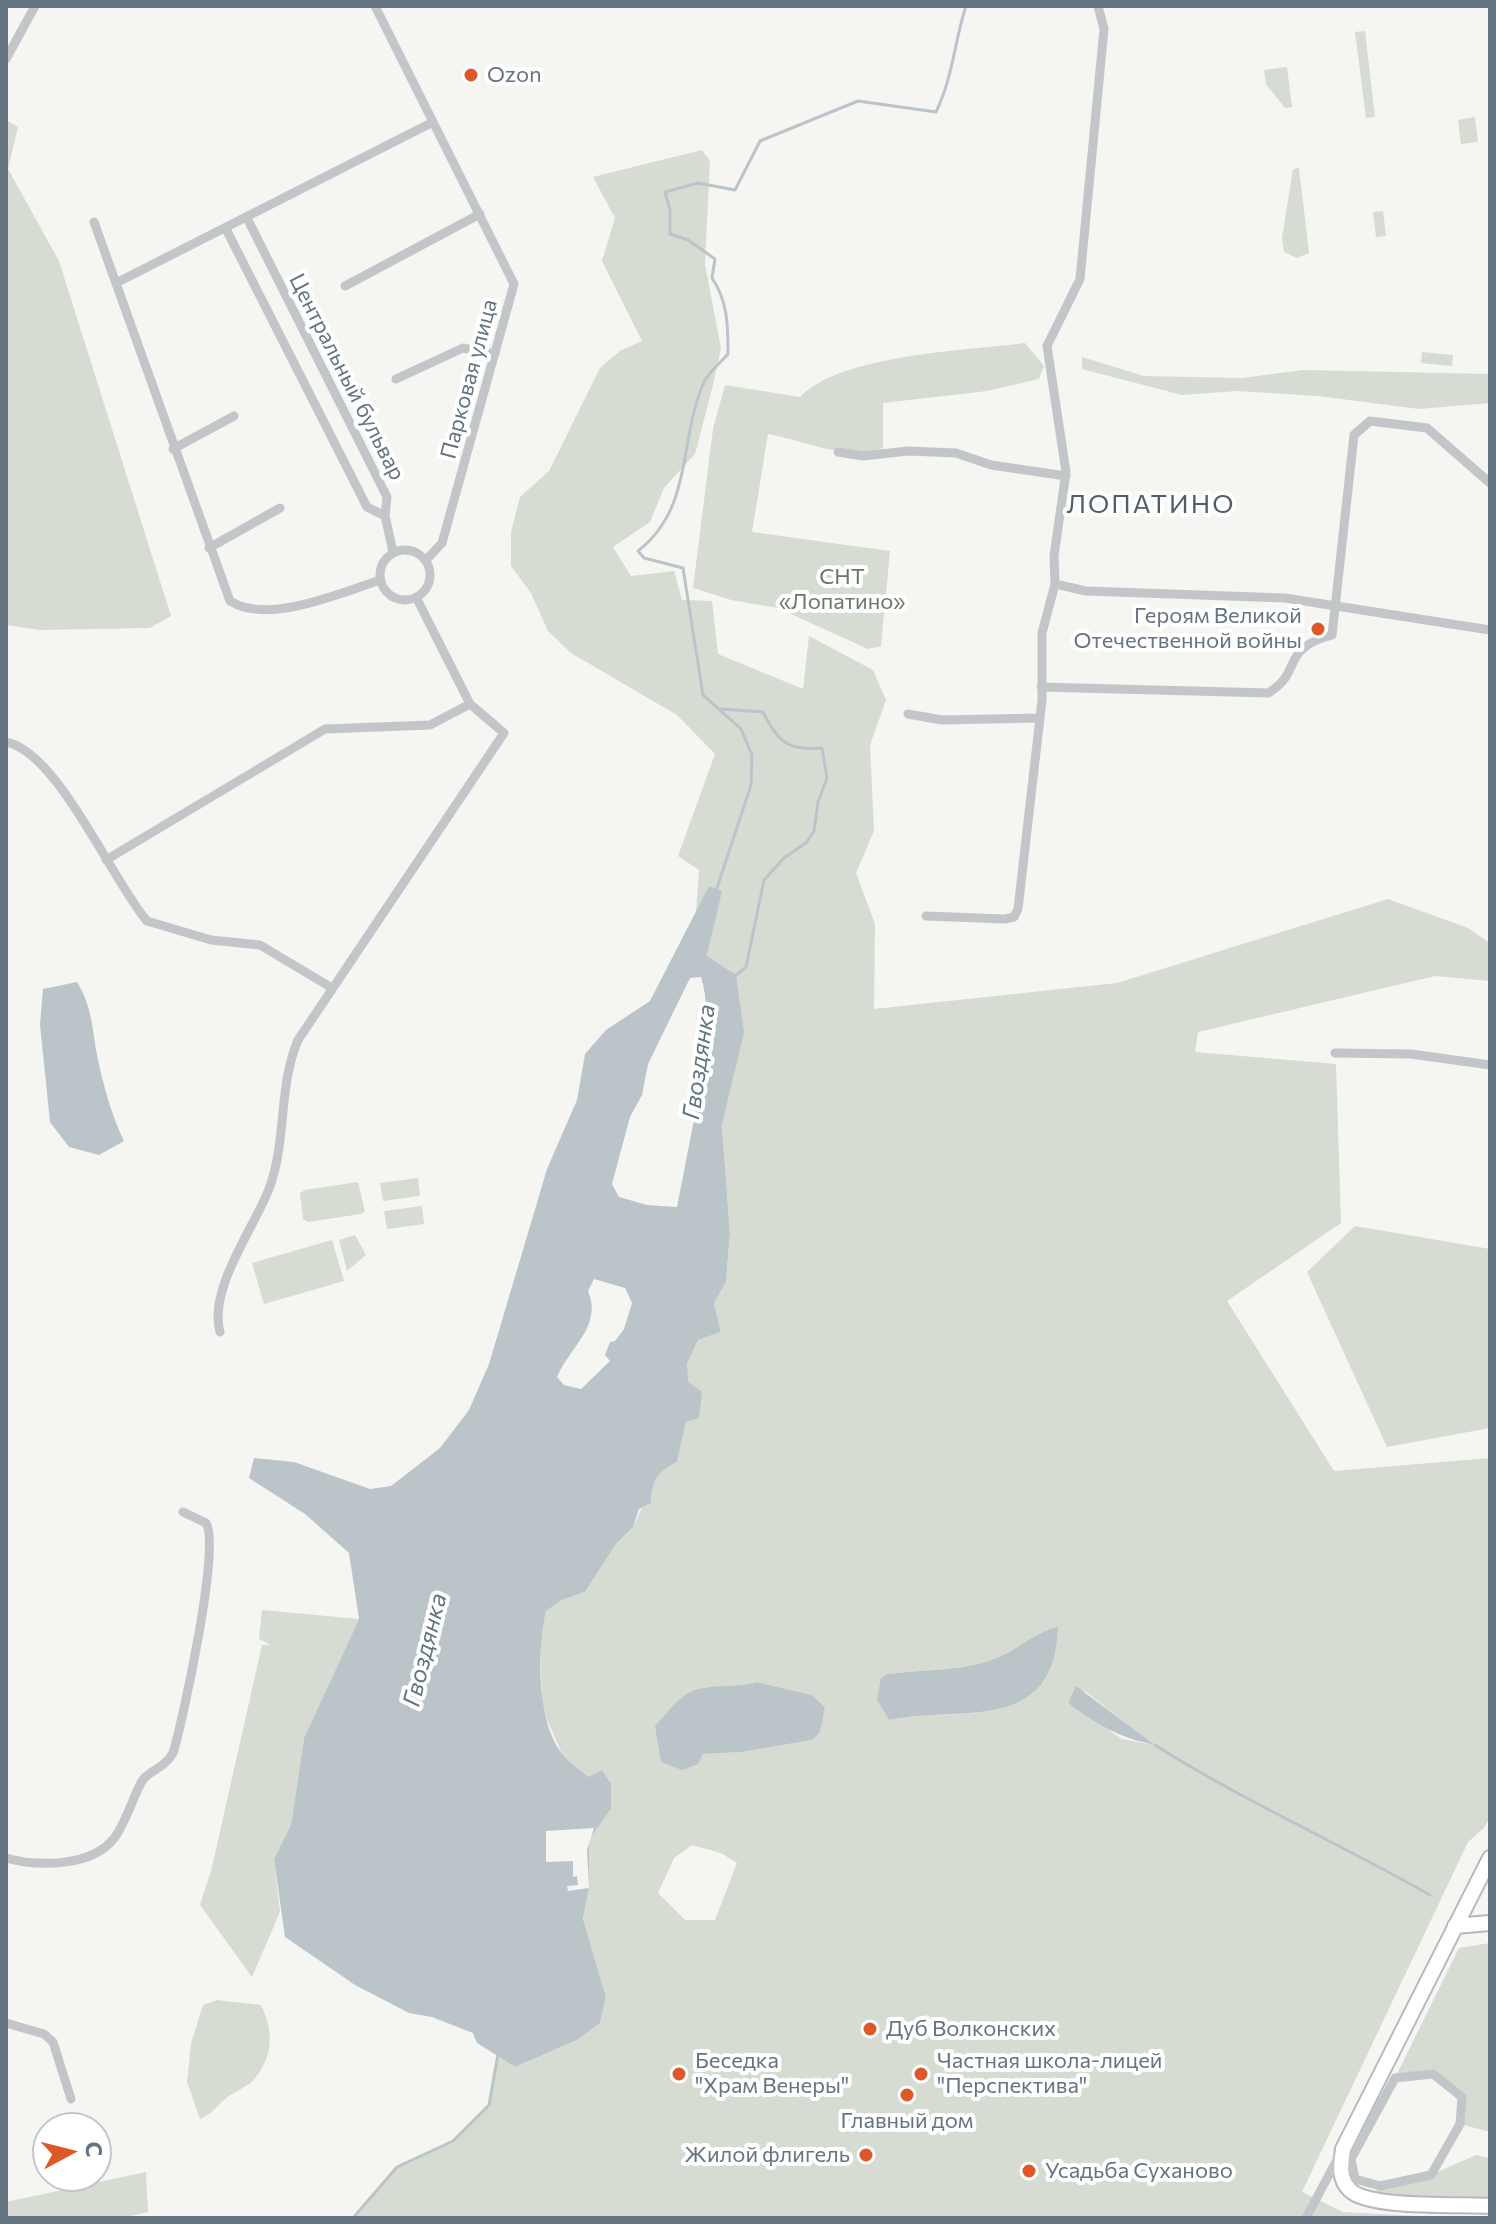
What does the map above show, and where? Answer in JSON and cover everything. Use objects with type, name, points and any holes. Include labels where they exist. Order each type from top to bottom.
[{"type":"main road","points":[[1490,1858],[1343,2149],[1342,2179],[1356,2196],[1490,2206]]},
{"type":"main road","points":[[1455,1926],[1490,1923]]},
{"type":"street","points":[[6,59],[35,6]]},
{"type":"street","name":"Парковая улица","points":[[375,6],[514,284],[442,543],[426,560]]},
{"type":"street","points":[[926,916],[1014,917],[1018,909],[1039,718],[1042,633],[1055,584],[1054,556],[1066,476],[1047,346],[1080,279],[1104,29],[1098,6]]},
{"type":"street","points":[[116,283],[433,122]]},
{"type":"street","points":[[345,286],[480,214]]},
{"type":"street","name":"Центральный бульвар","points":[[226,229],[367,507],[385,516],[387,497],[247,218]]},
{"type":"street","points":[[94,222],[230,601],[239,607],[290,609],[380,580]]},
{"type":"street","points":[[396,379],[463,348],[495,354]]},
{"type":"street","points":[[173,449],[234,416]]},
{"type":"street","points":[[1041,687],[1268,693],[1282,684],[1298,650],[1313,640],[1332,635],[1354,435],[1370,421],[1427,428],[1490,483]]},
{"type":"street","points":[[838,452],[863,456],[908,451],[956,453],[991,465],[1066,476]]},
{"type":"street","points":[[209,548],[280,508]]},
{"type":"street","points":[[385,516],[393,552]]},
{"type":"street","points":[[415,551],[426,560],[431,576],[428,587],[416,597],[402,600],[392,597],[380,580],[383,562],[393,552],[415,551]]},
{"type":"street","points":[[1055,584],[1086,591],[1285,598],[1490,630]]},
{"type":"street","points":[[220,1332],[217,1322],[224,1289],[269,1190],[292,1054],[332,988],[504,733],[470,704],[416,597]]},
{"type":"street","points":[[106,860],[325,729],[430,725],[470,704]]},
{"type":"street","points":[[908,714],[942,720],[1039,718]]},
{"type":"street","points":[[6,742],[35,756],[58,784],[147,921],[211,940],[260,945],[322,979],[332,988]]},
{"type":"street","points":[[1335,1053],[1411,1054],[1490,1065]]},
{"type":"street","points":[[6,1858],[33,1862],[76,1860],[109,1845],[118,1833],[143,1778],[166,1766],[173,1753],[200,1627],[211,1543],[206,1523],[183,1512]]},
{"type":"street","points":[[6,2023],[44,2034],[53,2042],[71,2099]]},
{"type":"street","points":[[1433,2074],[1462,2097],[1460,2124],[1431,2175],[1380,2186],[1355,2179],[1351,2159],[1395,2078],[1433,2074]]},
{"type":"street","points":[[1306,2218],[1343,2149]]},
{"type":"green space","points":[[1365,31],[1375,117],[1366,118],[1355,32]]},
{"type":"green space","points":[[1287,67],[1292,107],[1285,108],[1266,84],[1264,70]]},
{"type":"green space","points":[[1475,117],[1478,142],[1461,144],[1458,120]]},
{"type":"green space","points":[[6,120],[18,127],[8,169],[59,261],[171,616],[150,628],[40,630],[6,625]]},
{"type":"green space","points":[[702,150],[710,161],[705,264],[721,348],[713,385],[695,454],[664,488],[650,522],[613,547],[631,576],[674,571],[682,600],[712,601],[718,654],[803,689],[809,636],[873,670],[886,700],[870,745],[874,831],[856,873],[875,924],[874,1009],[1117,983],[1388,899],[1468,928],[1490,943],[1490,981],[1435,976],[1198,1032],[1195,1052],[1336,1064],[1341,1223],[1227,1301],[1334,1471],[1490,1458],[1490,1817],[1484,1828],[1468,1842],[1302,2192],[1343,2212],[1456,2218],[353,2218],[397,2167],[453,2141],[489,2105],[498,2056],[515,2067],[577,2040],[600,2023],[606,1997],[583,1919],[589,1888],[589,1840],[611,1809],[589,1777],[563,1756],[542,1708],[540,1635],[546,1611],[562,1600],[585,1592],[616,1544],[633,1527],[660,1470],[677,1462],[686,1422],[687,1364],[698,1340],[721,1332],[714,1303],[726,1282],[730,1233],[722,1126],[735,1071],[707,957],[721,891],[709,886],[696,913],[699,870],[678,856],[715,754],[677,715],[571,653],[548,631],[531,593],[511,566],[511,532],[520,497],[549,471],[600,368],[620,351],[642,341],[602,261],[615,218],[593,177]],"holes":[[[1057,1628],[1052,1662],[1040,1686],[1022,1700],[1000,1709],[974,1713],[889,1720],[888,1674],[974,1665],[1008,1652]],[[757,1682],[812,1695],[825,1707],[812,1740],[742,1752],[703,1754],[704,1687],[736,1688]],[[1085,1691],[1154,1745],[1122,1739],[1068,1703]],[[692,1845],[721,1853],[737,1863],[715,1920],[685,1920],[658,1893],[674,1858]]]},
{"type":"green space","points":[[1299,168],[1309,253],[1297,258],[1284,252],[1282,238],[1293,169]]},
{"type":"green space","points":[[1383,211],[1386,236],[1376,237],[1373,212]]},
{"type":"green space","name":"СНТ «Лопатино»","points":[[1025,343],[1044,366],[1039,379],[987,391],[883,403],[883,448],[856,453],[768,434],[752,532],[890,551],[881,646],[868,649],[778,608],[731,600],[693,588],[713,429],[725,385],[800,397],[819,383],[874,363]]},
{"type":"green space","points":[[1422,352],[1453,355],[1452,366],[1421,363]]},
{"type":"green space","points":[[1082,357],[1144,376],[1242,378],[1303,370],[1490,374],[1490,403],[1419,409],[1318,396],[1237,391],[1182,395],[1082,369]]},
{"type":"green space","points":[[418,1178],[420,1196],[383,1201],[380,1183]]},
{"type":"green space","points":[[358,1182],[365,1211],[361,1214],[308,1222],[303,1219],[300,1193]]},
{"type":"green space","points":[[422,1206],[424,1224],[387,1229],[384,1211]]},
{"type":"green space","points":[[1355,1226],[1490,1249],[1490,1428],[1387,1447],[1307,1272]]},
{"type":"green space","points":[[355,1235],[366,1255],[347,1271],[339,1240]]},
{"type":"green space","points":[[332,1240],[344,1281],[264,1304],[252,1263]]},
{"type":"green space","points":[[262,1610],[359,1619],[304,1738],[291,1826],[274,1859],[280,1912],[252,1977],[200,1905],[212,1867],[262,1645],[271,1645],[259,1639]]},
{"type":"green space","points":[[1490,1943],[1490,2132],[1460,2124],[1462,2097],[1433,2074],[1395,2078],[1459,1948]]},
{"type":"green space","points":[[217,2000],[261,2005],[268,2023],[269,2050],[253,2080],[200,2119],[187,2082],[191,2044],[203,2005]]},
{"type":"green space","points":[[1476,2155],[1490,2158],[1490,2200],[1373,2195],[1380,2186],[1421,2179]]},
{"type":"green space","points":[[146,2172],[148,2212],[122,2218],[6,2218],[6,2202],[53,2192],[112,2192],[112,2179]]},
{"type":"water","points":[[709,886],[722,891],[707,956],[736,975],[744,1032],[722,1126],[730,1233],[726,1282],[714,1303],[721,1332],[698,1340],[687,1364],[688,1382],[702,1392],[699,1418],[686,1422],[677,1462],[656,1478],[651,1503],[639,1509],[633,1527],[616,1544],[585,1592],[562,1600],[546,1611],[541,1646],[541,1687],[555,1743],[567,1760],[589,1777],[602,1770],[611,1784],[611,1809],[589,1840],[589,1888],[583,1919],[606,1997],[600,2023],[577,2040],[515,2067],[477,2043],[473,2033],[432,2017],[409,2013],[355,1985],[285,1937],[274,1859],[291,1825],[304,1738],[359,1619],[349,1553],[305,1514],[249,1478],[254,1458],[294,1462],[370,1489],[391,1486],[440,1448],[469,1410],[489,1364],[547,1169],[577,1100],[585,1054],[606,1030],[650,1001]],"holes":[[[701,977],[708,1048],[677,1207],[647,1205],[619,1197],[612,1184],[630,1117],[642,1095],[648,1064],[690,978]],[[594,1279],[625,1288],[632,1303],[624,1329],[615,1341],[610,1342],[605,1355],[610,1361],[581,1389],[564,1385],[557,1377],[588,1326],[591,1315],[588,1291]]]},
{"type":"water","points":[[77,982],[89,1009],[105,1088],[124,1141],[99,1155],[69,1147],[50,1122],[40,1025],[43,989]]},
{"type":"water","points":[[1058,1627],[1053,1662],[1040,1685],[1022,1700],[1000,1709],[889,1720],[877,1699],[881,1678],[888,1674],[974,1665]]},
{"type":"water","points":[[757,1682],[812,1695],[825,1707],[820,1732],[812,1740],[742,1752],[703,1754],[698,1764],[682,1770],[661,1762],[655,1726],[683,1697],[703,1688]]},
{"type":"water","points":[[1076,1686],[1155,1745],[1109,1730],[1068,1703]]},
{"type":"pier","points":[[594,1828],[587,1850],[589,1888],[568,1891],[567,1886],[578,1885],[577,1876],[573,1877],[573,1861],[546,1862],[546,1831]]},
{"type":"waterway","name":"Гвоздянка","points":[[716,891],[751,785],[752,755],[741,729],[703,695],[683,568],[644,558],[638,551],[656,534],[668,514],[677,494],[696,404],[704,382],[728,354],[724,305],[712,278],[715,259],[688,240],[670,234],[670,210],[665,192],[698,183],[735,190],[760,141],[858,101],[936,112],[946,86],[966,6]]},
{"type":"waterway","points":[[721,709],[763,712],[785,742],[801,748],[822,748],[827,778],[818,802],[814,831],[806,843],[784,858],[764,880],[746,967],[736,975]]},
{"type":"waterway","points":[[1155,1745],[1222,1785],[1430,1895]]},
{"type":"waterway","name":"Гвоздянка","points":[[353,2218],[397,2167],[453,2141],[489,2105],[498,2054]]},
{"type":"place","name":"Ozon","points":[[471,75]]},
{"type":"place","name":"Героям Великой Отечественной войны","points":[[1318,629]]},
{"type":"place","name":"Дуб Волконских","points":[[870,2029]]},
{"type":"place","name":"Беседка \"Храм Венеры\"","points":[[679,2074]]},
{"type":"place","name":"Частная школа-лицей \"Перспектива\"","points":[[921,2074]]},
{"type":"place","name":"Главный дом","points":[[907,2095]]},
{"type":"place","name":"Жилой флигель","points":[[866,2155]]},
{"type":"place","name":"Усадьба Суханово","points":[[1029,2171]]},
{"type":"district","name":"ЛОПАТИНО","points":[[1151,504]]}]
